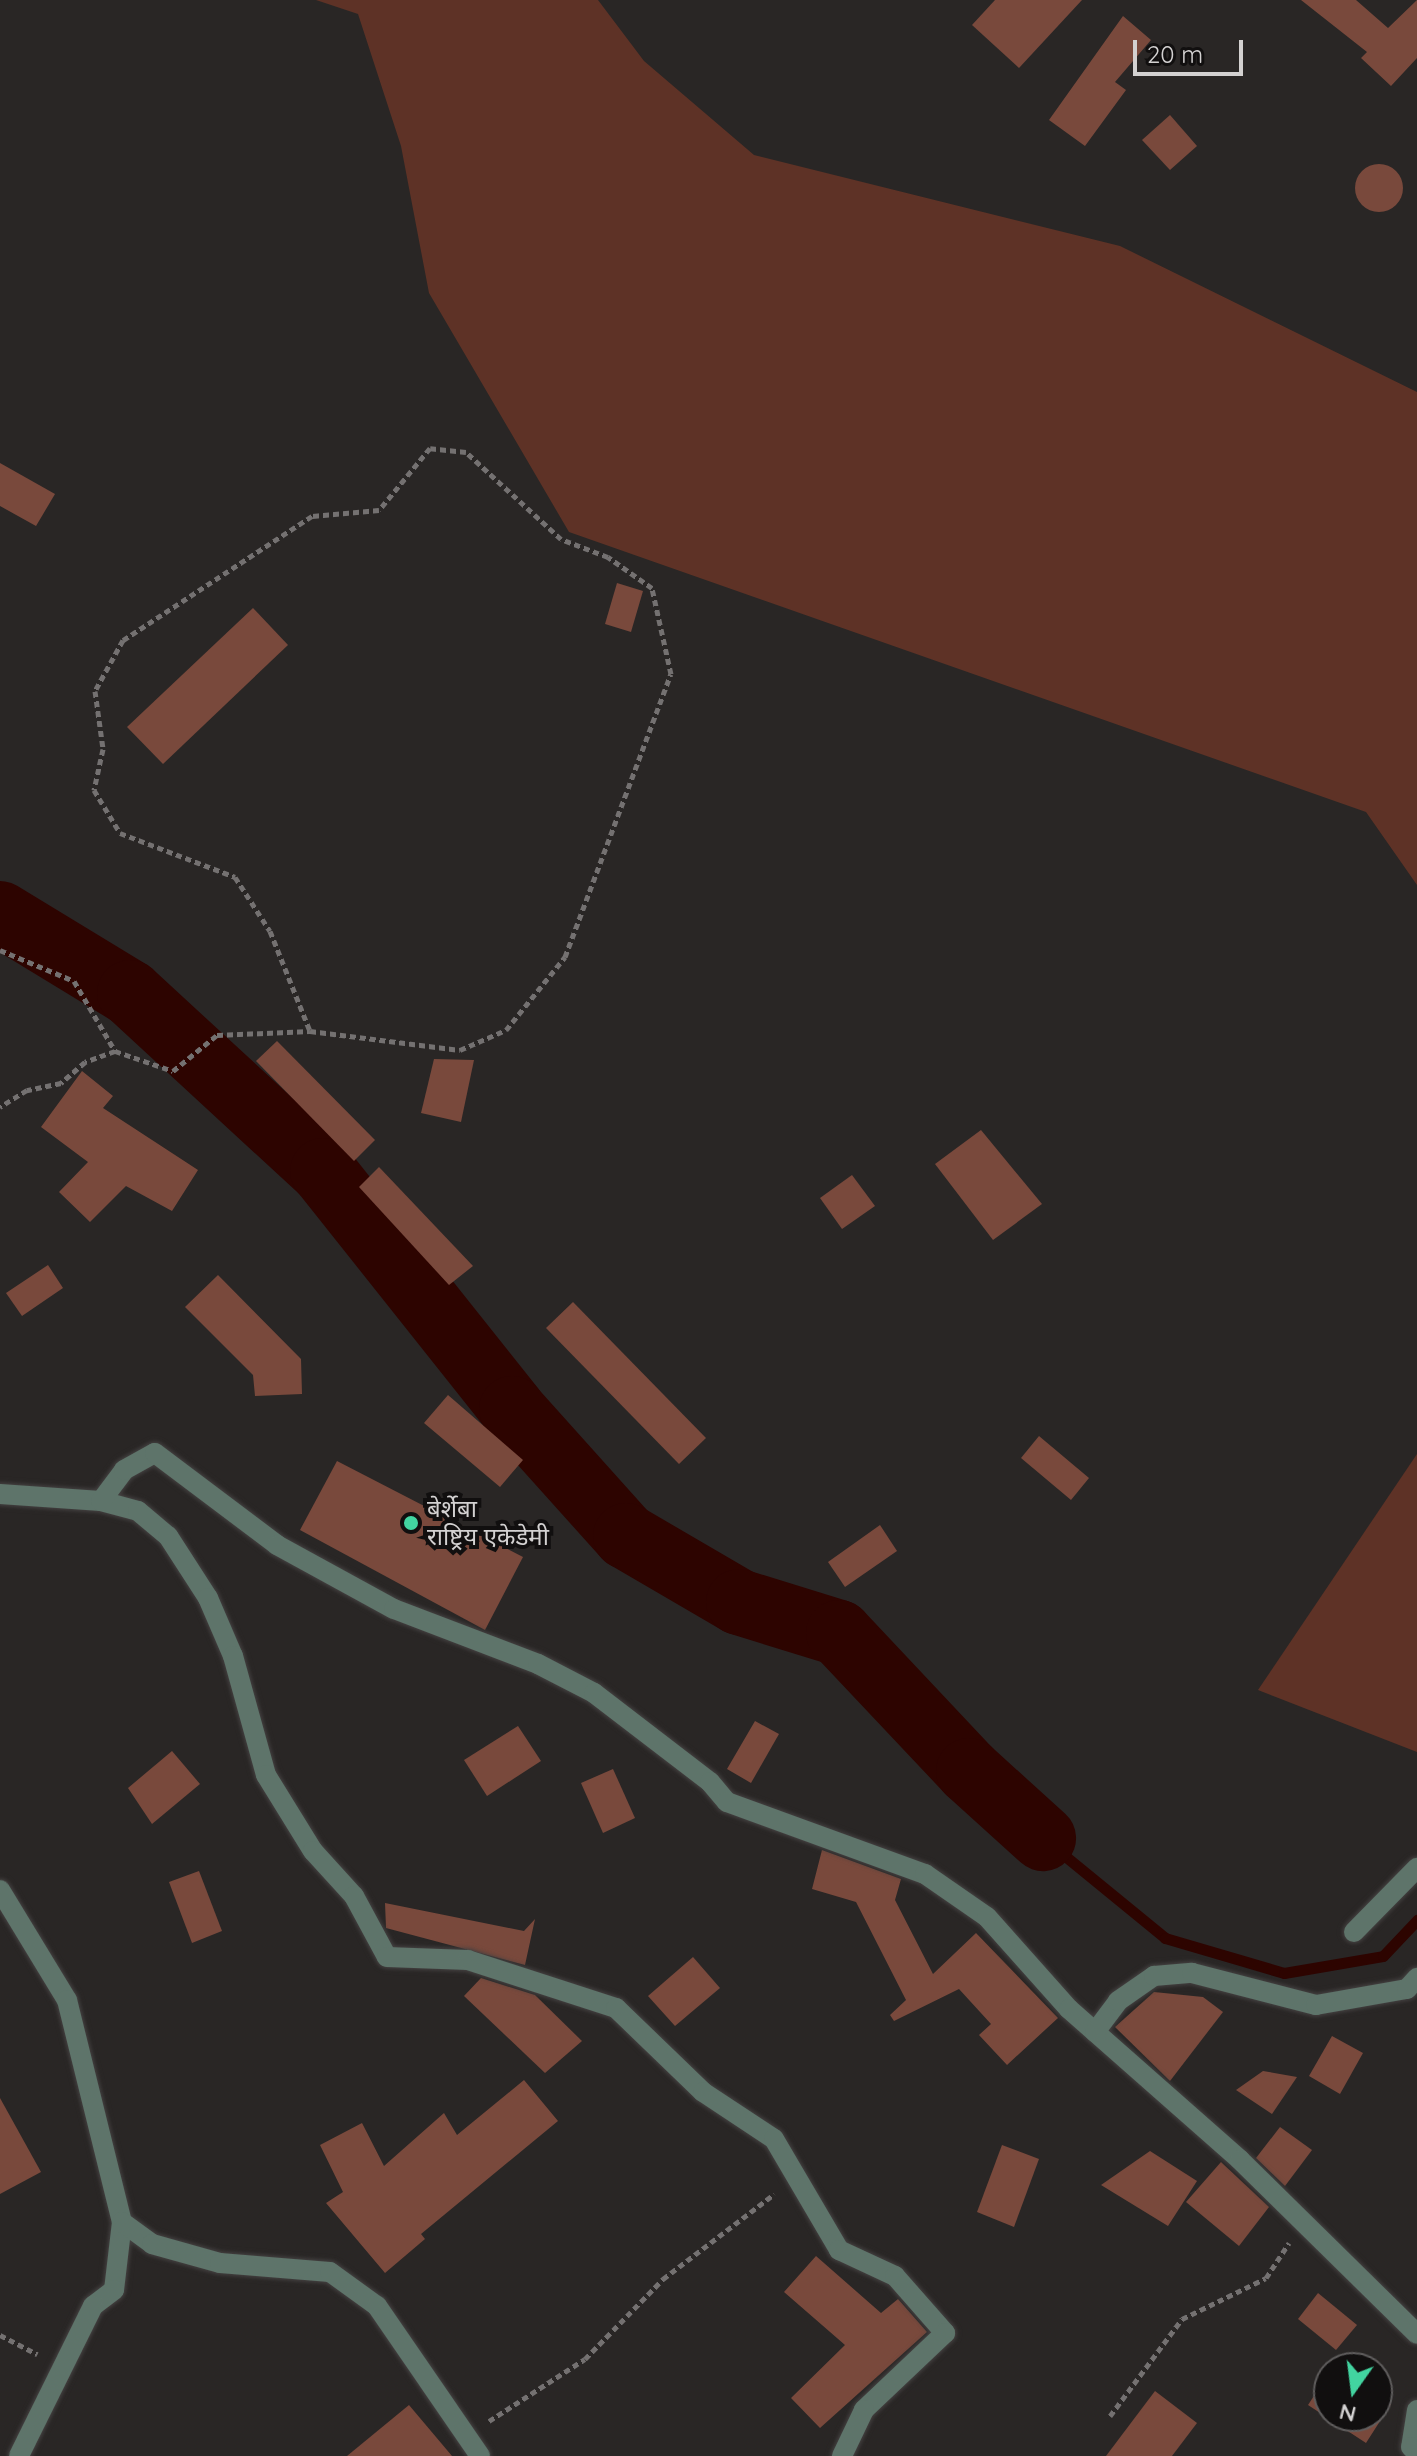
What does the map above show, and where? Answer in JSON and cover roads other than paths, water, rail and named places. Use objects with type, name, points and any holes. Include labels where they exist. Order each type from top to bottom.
[{"type":"street","points":[[101,1501],[124,1470],[155,1453],[277,1545],[394,1609],[594,1693],[710,1782],[727,1802],[925,1874],[987,1917],[1095,2032],[1303,2223],[1417,2334]]},
{"type":"street","points":[[0,1494],[101,1501],[138,1511],[168,1536],[208,1598],[233,1656],[266,1775],[313,1851],[354,1896],[387,1957],[468,1960],[616,2008],[703,2092],[774,2139],[839,2250],[895,2276],[945,2333],[864,2410],[842,2456]]},
{"type":"street","points":[[1354,1932],[1417,1868]]},
{"type":"street","points":[[0,1890],[67,2000],[122,2222],[114,2290],[93,2306],[60,2365],[19,2456]]},
{"type":"street","points":[[1095,2032],[1118,2001],[1154,1976],[1192,1973],[1316,2005],[1407,1989],[1417,1978]]},
{"type":"street","points":[[122,2222],[152,2244],[220,2263],[330,2272],[377,2306],[480,2456]]},
{"type":"street","points":[[1417,2410],[1411,2447],[1417,2453]]},
{"type":"waterway","points":[[0,914],[130,993],[323,1171],[512,1409],[626,1536],[739,1602],[839,1633],[969,1771],[1043,1838]]},
{"type":"waterway","points":[[1043,1838],[1165,1938],[1284,1973],[1383,1956],[1417,1920]]},
{"type":"place","name":"बेर्शेबा राष्ट्रिय एकेडेमी","points":[[411,1523]]}]
